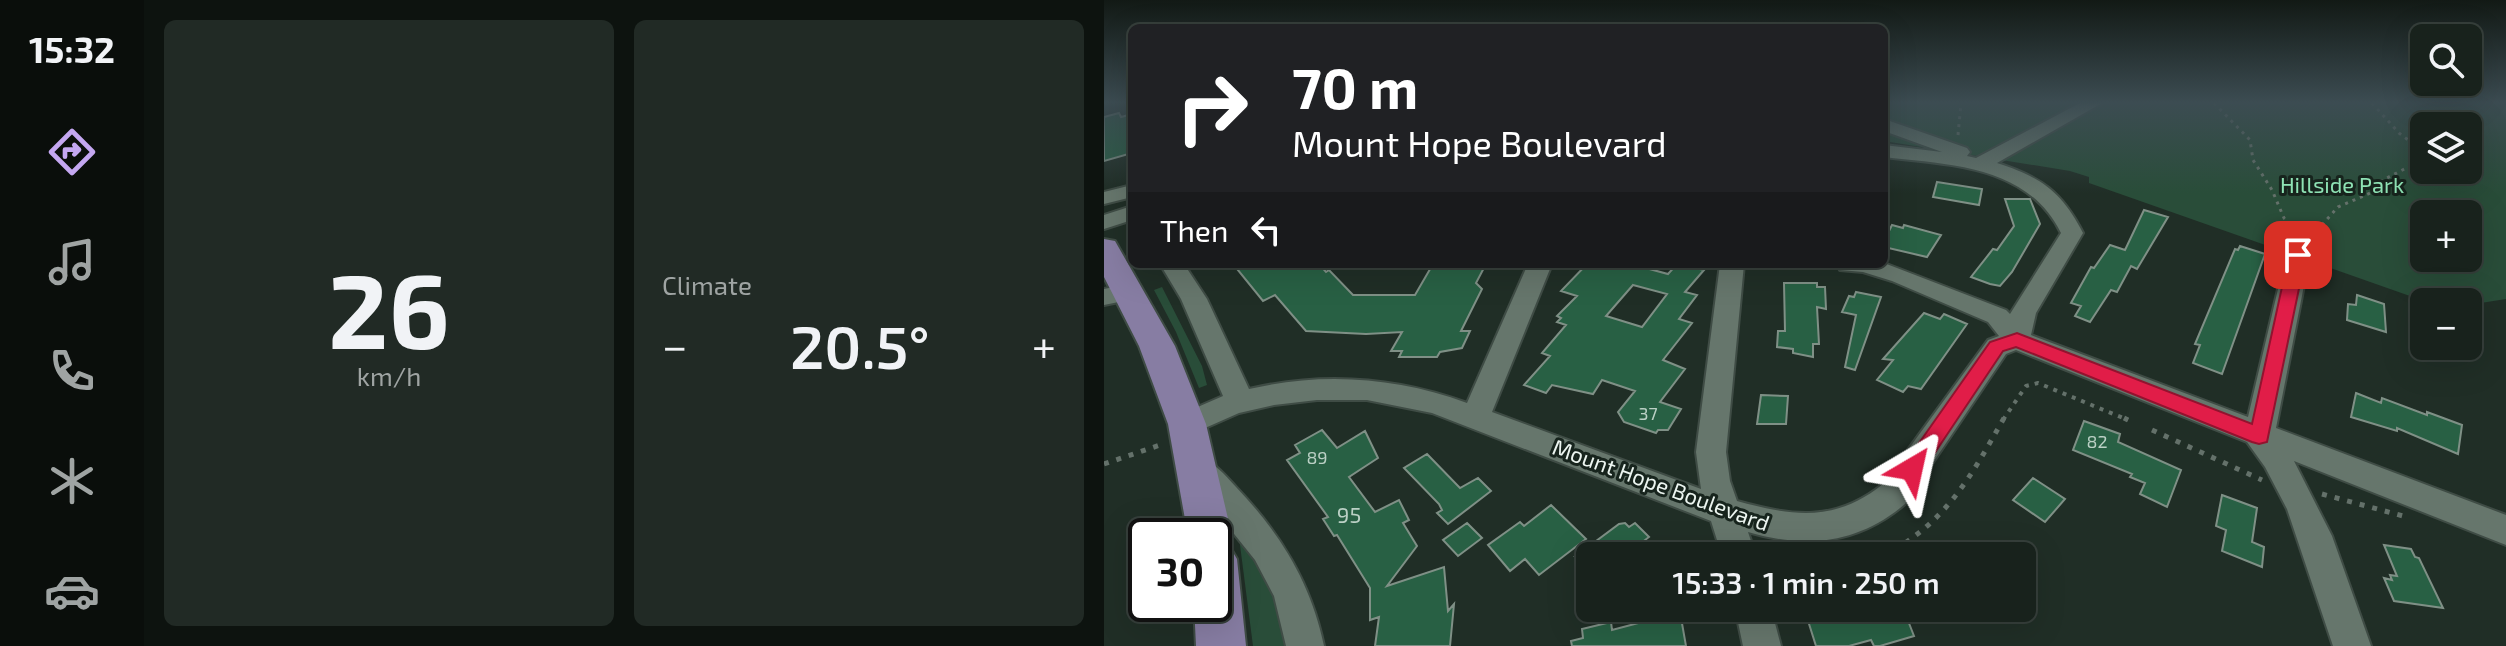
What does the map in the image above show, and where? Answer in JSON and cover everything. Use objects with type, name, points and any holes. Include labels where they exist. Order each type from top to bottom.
[{"type":"main road","points":[[1104,248],[1117,294],[1157,346],[1173,435],[1198,469],[1207,518]]},
{"type":"main road","points":[[1219,622],[1221,646]]},
{"type":"street","points":[[1904,133],[2016,177],[2044,192],[2067,217],[2072,233],[2023,313],[2017,340]]},
{"type":"street","points":[[1888,151],[1968,159],[2026,133]]},
{"type":"street","points":[[1104,198],[1128,192]]},
{"type":"street","points":[[1104,222],[1128,214]]},
{"type":"street","points":[[1104,229],[1128,228]]},
{"type":"street","points":[[2259,436],[2298,255]]},
{"type":"street","points":[[1175,268],[1194,299],[1240,401]]},
{"type":"street","points":[[1475,417],[1538,268]]},
{"type":"street","points":[[1732,268],[1711,452],[1714,481],[1734,542]]},
{"type":"street","points":[[1874,268],[1997,316],[2017,340],[2506,530]]},
{"type":"street","name":"Mount Hope Boulevard","points":[[1173,435],[1240,401],[1317,389],[1367,389],[1412,396],[1475,417],[1723,511],[1776,526],[1806,529],[1839,524],[1876,509],[1894,494],[1997,347],[2017,340]]},
{"type":"street","points":[[2259,436],[2282,462],[2295,487],[2352,646]]},
{"type":"street","points":[[1198,469],[1223,493],[1291,586],[1299,609],[1305,646]]},
{"type":"street","points":[[1756,622],[1762,646]]},
{"type":"path","points":[[1965,133],[1968,159]]},
{"type":"path","points":[[2243,133],[2250,140],[2253,160],[2272,190],[2284,218],[2295,229],[2293,249],[2298,255],[2322,220],[2354,199],[2377,193],[2382,188],[2379,182],[2388,175],[2410,168]]},
{"type":"path","points":[[1909,542],[1944,515],[2026,386],[2042,383],[2128,420]]},
{"type":"path","points":[[2152,430],[2248,471]]},
{"type":"path","points":[[1104,464],[1173,435]]},
{"type":"green space","name":"Hillside Park","points":[[1888,133],[2410,133],[2410,184],[2482,184],[2482,133],[2506,133],[2506,299],[2482,303],[2482,288],[2410,288],[2410,296],[2089,183],[2089,177],[2070,171],[1888,142]]},
{"type":"green space","points":[[1162,287],[1202,366],[1207,385],[1199,388],[1176,332],[1154,290]]},
{"type":"green space","points":[[1244,539],[1276,594],[1291,646],[1253,646],[1240,545]]},
{"type":"building","points":[[1104,133],[1128,133],[1128,154],[1104,161]]},
{"type":"building","points":[[1937,182],[1982,189],[1979,205],[1933,197]]},
{"type":"building","points":[[2005,199],[2030,199],[2040,224],[2012,272],[2000,286],[1971,277],[1993,249],[1997,250],[2014,226]]},
{"type":"building","points":[[2144,210],[2168,217],[2137,269],[2131,266],[2117,292],[2111,290],[2090,322],[2075,316],[2081,306],[2071,303],[2091,267],[2094,268],[2110,245],[2125,250]]},
{"type":"building","points":[[1892,225],[1903,228],[1904,225],[1941,235],[1927,257],[1888,248]]},
{"type":"building","points":[[2240,246],[2265,254],[2222,374],[2193,363],[2200,345],[2195,344],[2235,249],[2238,250]]},
{"type":"building","points":[[1236,268],[1322,268],[1326,272],[1329,270],[1353,295],[1415,295],[1431,268],[1484,268],[1476,283],[1482,289],[1461,331],[1470,331],[1462,348],[1440,352],[1437,357],[1399,357],[1402,351],[1391,351],[1402,332],[1306,331],[1275,295],[1263,301]]},
{"type":"building","points":[[1583,268],[1646,268],[1668,274],[1673,268],[1704,270],[1685,292],[1697,295],[1679,319],[1692,323],[1663,360],[1685,369],[1660,402],[1681,409],[1668,430],[1658,430],[1656,433],[1624,422],[1618,412],[1635,391],[1602,380],[1593,394],[1552,385],[1546,393],[1524,385],[1550,356],[1542,353],[1566,325],[1557,322],[1561,318],[1557,316],[1577,296],[1561,291]],"holes":[[[1633,285],[1667,294],[1642,327],[1606,316]]]},
{"type":"building","points":[[1784,283],[1817,283],[1817,287],[1825,287],[1826,309],[1817,307],[1819,344],[1813,344],[1813,357],[1777,347],[1778,331],[1785,331]]},
{"type":"building","points":[[1856,292],[1881,297],[1855,370],[1845,367],[1856,315],[1842,312],[1849,296],[1854,297]]},
{"type":"building","points":[[2357,295],[2384,304],[2386,332],[2347,320],[2348,304],[2356,305]]},
{"type":"building","points":[[1924,313],[1940,319],[1944,314],[1967,324],[1921,389],[1908,386],[1903,392],[1877,380],[1893,360],[1883,359]]},
{"type":"building","points":[[2356,393],[2381,403],[2382,398],[2462,425],[2458,454],[2397,428],[2397,431],[2351,417]]},
{"type":"building","points":[[1761,395],[1788,396],[1786,424],[1757,424]]},
{"type":"building","points":[[2084,421],[2120,434],[2118,442],[2181,470],[2167,507],[2140,494],[2145,483],[2130,477],[2132,474],[2073,450]]},
{"type":"building","points":[[1322,430],[1337,448],[1365,431],[1378,458],[1349,477],[1375,512],[1399,500],[1409,520],[1403,523],[1417,546],[1387,586],[1444,567],[1448,611],[1454,604],[1450,646],[1375,646],[1379,617],[1370,620],[1370,588],[1337,535],[1334,536],[1323,519],[1328,517],[1287,460],[1300,453],[1295,445]]},
{"type":"building","points":[[1427,454],[1460,488],[1478,478],[1491,491],[1448,524],[1437,513],[1442,510],[1439,504],[1404,468]]},
{"type":"building","points":[[2033,478],[2065,499],[2045,522],[2013,500]]},
{"type":"building","points":[[2222,495],[2257,508],[2252,542],[2264,547],[2262,567],[2222,551],[2226,530],[2216,526]]},
{"type":"building","points":[[1551,505],[1586,539],[1576,542],[1576,547],[1539,575],[1525,559],[1510,571],[1488,545],[1520,522],[1524,526]]},
{"type":"building","points":[[1467,523],[1482,538],[1458,556],[1443,540]]},
{"type":"building","points":[[1625,523],[1629,527],[1635,523],[1649,537],[1642,542],[1595,542]]},
{"type":"building","points":[[2384,545],[2411,549],[2419,558],[2443,608],[2394,601],[2384,578],[2392,580],[2390,575],[2397,576]]},
{"type":"building","points":[[1611,622],[1612,630],[1642,622],[1682,622],[1686,646],[1572,646],[1571,641],[1583,638],[1582,629]]},
{"type":"building","points":[[1808,622],[1908,622],[1914,636],[1880,646],[1874,646],[1871,640],[1849,646],[1816,646]]},
{"type":"route","points":[[1912,469],[1997,347],[2017,340],[2259,436],[2298,255]]}]
